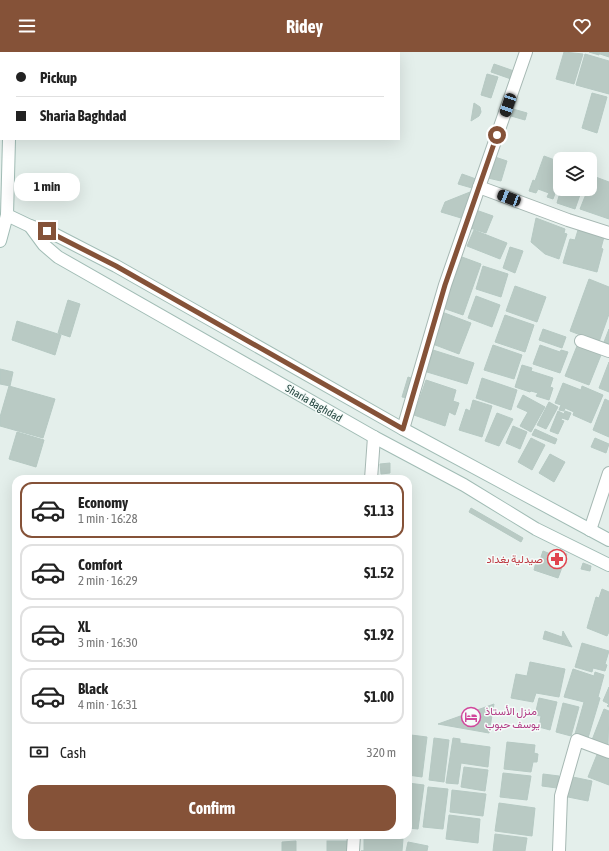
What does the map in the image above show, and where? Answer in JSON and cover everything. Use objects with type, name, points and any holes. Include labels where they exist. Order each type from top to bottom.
[{"type":"main road","points":[[403,429],[445,285],[526,52]]},
{"type":"main road","points":[[0,241],[9,140]]},
{"type":"main road","points":[[479,187],[568,220],[609,233]]},
{"type":"main road","name":"Sharia Baghdad","points":[[3,214],[30,226],[54,234],[116,266],[403,429],[609,540]]},
{"type":"main road","name":"Sharia Baghdad","points":[[30,226],[44,245],[58,257],[374,438],[464,485],[536,529],[609,565]]},
{"type":"main road","points":[[581,341],[609,351]]},
{"type":"main road","points":[[371,475],[374,438]]},
{"type":"main road","points":[[590,530],[609,473]]},
{"type":"main road","points":[[559,851],[561,796],[577,740],[609,752]]},
{"type":"main road","points":[[353,851],[354,839]]},
{"type":"building","points":[[564,52],[583,54],[574,84],[556,79]]},
{"type":"building","points":[[589,52],[600,52],[599,55]]},
{"type":"building","points":[[601,52],[609,52],[609,57],[600,54]]},
{"type":"building","points":[[585,54],[609,61],[609,94],[576,85]]},
{"type":"building","points":[[494,64],[514,71],[511,79],[491,72]]},
{"type":"building","points":[[487,74],[498,77],[491,98],[481,95]]},
{"type":"building","points":[[592,93],[607,97],[597,133],[582,128]]},
{"type":"building","points":[[474,103],[480,107],[481,112],[479,116],[471,121]]},
{"type":"building","points":[[513,109],[527,113],[525,120],[511,116]]},
{"type":"building","points":[[544,156],[553,159],[553,199],[547,197],[549,193],[538,189],[536,193],[529,191],[533,180],[535,181]]},
{"type":"building","points":[[495,157],[507,161],[501,181],[488,178]]},
{"type":"building","points":[[462,174],[476,179],[472,188],[458,184]]},
{"type":"building","points":[[597,178],[609,182],[609,219],[580,209],[585,196],[597,196]]},
{"type":"building","points":[[470,192],[461,218],[441,212],[445,202]]},
{"type":"building","points":[[559,196],[580,196],[575,209],[557,203]]},
{"type":"building","points":[[476,210],[493,216],[486,233],[470,228]]},
{"type":"building","points":[[536,218],[565,229],[564,233],[567,234],[559,259],[545,254],[531,242]]},
{"type":"building","points":[[474,230],[507,243],[500,259],[467,246]]},
{"type":"building","points":[[578,230],[604,237],[601,248],[603,249],[597,272],[563,263],[570,239],[575,240]]},
{"type":"building","points":[[510,247],[523,251],[515,273],[503,268]]},
{"type":"building","points":[[462,257],[481,264],[463,315],[440,307],[448,283],[452,284]]},
{"type":"building","points":[[483,266],[508,274],[501,297],[476,289]]},
{"type":"building","points":[[589,279],[609,287],[609,314],[599,342],[570,331]]},
{"type":"building","points":[[515,286],[546,297],[537,322],[506,311]]},
{"type":"building","points":[[476,296],[500,305],[492,327],[468,318]]},
{"type":"building","points":[[68,300],[80,304],[70,337],[58,333]]},
{"type":"building","points":[[442,312],[471,323],[459,354],[430,343]]},
{"type":"building","points":[[505,315],[534,325],[525,352],[495,342]]},
{"type":"building","points":[[17,321],[61,335],[55,355],[12,340]]},
{"type":"building","points":[[543,329],[566,337],[562,348],[539,340]]},
{"type":"building","points":[[609,329],[609,344],[604,342]]},
{"type":"building","points":[[493,345],[522,355],[514,379],[484,370]]},
{"type":"building","points":[[540,345],[560,352],[561,350],[568,352],[560,373],[533,364]]},
{"type":"building","points":[[577,346],[601,355],[589,385],[565,376]]},
{"type":"building","points":[[433,350],[474,363],[467,384],[427,372]]},
{"type":"building","points":[[609,362],[609,392],[599,388]]},
{"type":"building","points":[[522,365],[532,368],[531,371],[553,378],[550,387],[553,388],[549,400],[536,396],[538,393],[515,387]]},
{"type":"building","points":[[0,369],[13,372],[10,386],[0,384]]},
{"type":"building","points":[[408,377],[414,379],[408,398],[402,397]]},
{"type":"building","points":[[482,378],[517,390],[511,410],[476,398]]},
{"type":"building","points":[[426,380],[456,390],[453,401],[459,403],[455,415],[449,412],[445,426],[414,415]]},
{"type":"building","points":[[563,383],[581,390],[582,386],[603,395],[591,423],[573,415],[574,412],[565,408],[564,411],[559,410],[561,405],[555,403]]},
{"type":"building","points":[[9,386],[55,399],[43,438],[0,426],[0,417]]},
{"type":"building","points":[[523,395],[545,407],[531,432],[520,426],[528,412],[517,407]]},
{"type":"building","points":[[605,399],[609,401],[609,437],[593,430]]},
{"type":"building","points":[[473,400],[492,406],[482,437],[459,430],[466,409],[470,411]]},
{"type":"building","points":[[549,402],[558,407],[546,429],[537,425]]},
{"type":"building","points":[[558,411],[564,414],[565,411],[571,413],[568,420],[562,418],[561,420],[564,421],[558,434],[550,431]]},
{"type":"building","points":[[497,413],[513,419],[499,446],[485,441]]},
{"type":"building","points":[[513,426],[527,432],[520,449],[506,443]]},
{"type":"building","points":[[535,429],[557,439],[555,444],[532,435]]},
{"type":"building","points":[[17,432],[44,440],[36,467],[9,459]]},
{"type":"building","points":[[531,438],[545,445],[532,470],[518,462]]},
{"type":"building","points":[[595,438],[609,444],[606,453],[591,447]]},
{"type":"building","points":[[550,454],[565,462],[554,482],[539,473]]},
{"type":"building","points":[[390,463],[390,473],[381,474],[380,464]]},
{"type":"building","points":[[471,508],[523,538],[521,542],[469,512]]},
{"type":"building","points":[[543,551],[556,556],[558,551],[567,554],[558,578],[534,570],[536,562],[539,563]]},
{"type":"building","points":[[583,563],[591,566],[590,571],[581,569]]},
{"type":"building","points":[[602,589],[609,592],[609,632],[607,636],[587,628],[596,597],[599,598]]},
{"type":"building","points":[[545,631],[562,637],[563,631],[572,647],[543,639]]},
{"type":"building","points":[[582,643],[609,651],[605,664],[607,665],[605,671],[593,668],[592,672],[575,667]]},
{"type":"building","points":[[530,662],[565,669],[559,697],[536,693],[533,702],[511,698],[516,674],[527,676]]},
{"type":"building","points":[[573,669],[594,676],[595,672],[604,675],[598,697],[600,698],[588,738],[575,734],[584,702],[564,697]]},
{"type":"building","points":[[609,687],[609,704],[603,701]]},
{"type":"building","points":[[539,698],[557,702],[550,730],[539,727],[541,716],[535,715]]},
{"type":"building","points":[[563,703],[579,707],[571,736],[556,732]]},
{"type":"building","points":[[494,704],[489,733],[438,724]]},
{"type":"building","points":[[604,709],[609,711],[608,746],[592,740]]},
{"type":"building","points":[[412,735],[427,737],[422,777],[412,776]]},
{"type":"building","points":[[434,738],[449,740],[444,782],[429,780]]},
{"type":"building","points":[[453,738],[460,739],[460,743],[490,747],[488,767],[461,763],[458,784],[446,783]]},
{"type":"building","points":[[507,742],[535,745],[534,753],[538,754],[537,762],[533,762],[531,772],[504,769]]},
{"type":"building","points":[[598,752],[609,755],[609,785],[588,777]]},
{"type":"building","points":[[464,767],[488,770],[485,791],[461,787]]},
{"type":"building","points":[[503,773],[531,776],[527,800],[500,797]]},
{"type":"building","points":[[543,774],[559,776],[557,788],[542,786]]},
{"type":"building","points":[[568,776],[592,781],[588,801],[563,796]]},
{"type":"building","points":[[412,784],[424,785],[418,829],[412,828]]},
{"type":"building","points":[[428,787],[448,789],[443,829],[423,827]]},
{"type":"building","points":[[452,790],[486,794],[483,816],[450,812]]},
{"type":"building","points":[[499,803],[535,808],[532,836],[495,831]]},
{"type":"building","points":[[449,815],[480,819],[478,843],[446,839]]},
{"type":"building","points":[[495,834],[527,838],[525,851],[493,851]]},
{"type":"building","points":[[364,839],[403,839],[402,851],[364,851]]},
{"type":"building","points":[[296,841],[296,851],[282,851],[282,842]]},
{"type":"building","points":[[327,841],[348,841],[348,851],[327,851]]},
{"type":"building","points":[[408,842],[428,846],[427,851],[406,851]]},
{"type":"place","name":"صيدلية بغداد","points":[[557,559]]},
{"type":"place","name":"منزل الأستاذ يوسف حبوب","points":[[471,717]]},
{"type":"route","points":[[47,231],[116,266],[403,429],[445,285],[497,135]]}]
